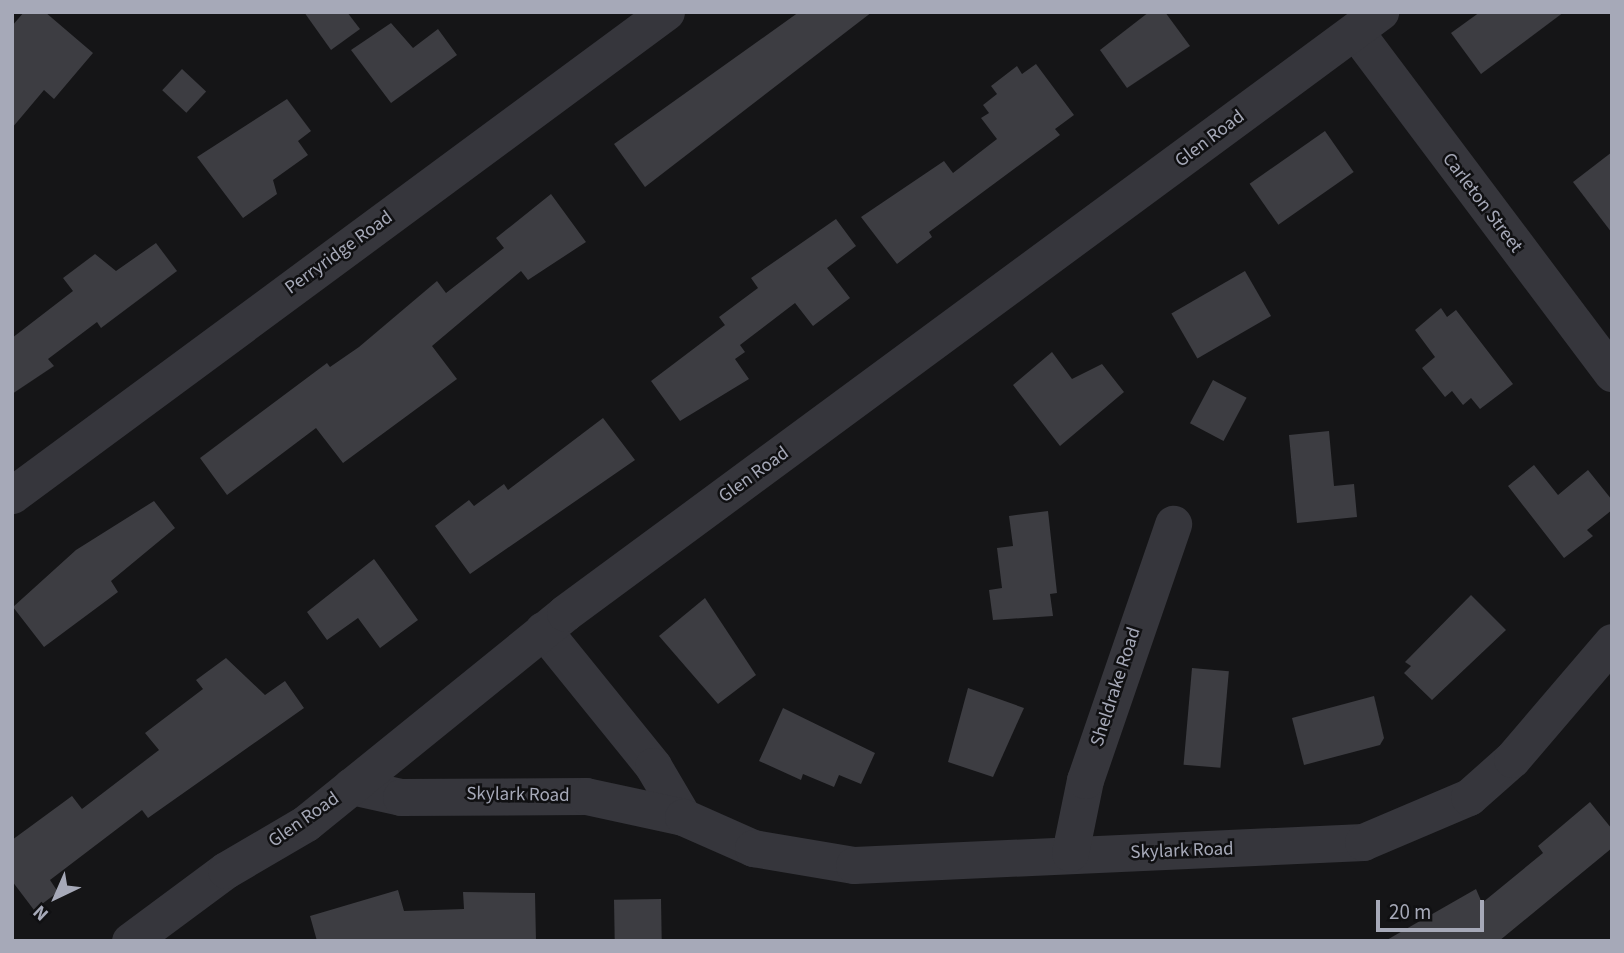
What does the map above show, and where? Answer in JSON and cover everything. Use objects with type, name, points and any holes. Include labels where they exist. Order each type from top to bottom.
[{"type":"street","name":"Perryridge Road","points":[[12,495],[666,12]]},
{"type":"street","name":"Carleton Street","points":[[1368,22],[1612,373]]},
{"type":"street","name":"Glen Road","points":[[130,941],[351,786],[543,630],[1368,22]]},
{"type":"street","name":"Sheldrake Road","points":[[1070,853],[1086,780],[1173,524]]},
{"type":"street","points":[[543,630],[653,766],[683,817]]},
{"type":"street","name":"Skylark Road","points":[[351,786],[401,797],[586,796],[683,817],[753,848],[854,865],[1070,853],[1297,847],[1363,842],[1404,829],[1469,797],[1512,760],[1612,642]]},
{"type":"building","points":[[24,12],[45,12],[93,53],[54,99],[44,90],[12,128],[12,26]]},
{"type":"building","points":[[304,12],[347,12],[360,29],[331,50]]},
{"type":"building","points":[[799,12],[872,12],[645,187],[614,144]]},
{"type":"building","points":[[1149,12],[1165,12],[1190,46],[1127,88],[1100,50]]},
{"type":"building","points":[[1480,12],[1564,12],[1481,74],[1451,33]]},
{"type":"building","points":[[391,23],[413,48],[438,29],[457,55],[391,103],[351,50]]},
{"type":"building","points":[[1036,64],[1074,115],[1055,129],[1060,135],[929,232],[932,237],[897,264],[861,217],[944,161],[953,173],[997,139],[981,118],[989,113],[983,105],[997,94],[991,86],[1017,66],[1022,74]]},
{"type":"building","points":[[182,69],[206,92],[186,113],[162,90]]},
{"type":"building","points":[[287,99],[311,131],[298,141],[308,155],[273,180],[277,194],[243,218],[197,157]]},
{"type":"building","points":[[1325,131],[1354,172],[1278,225],[1250,184]]},
{"type":"building","points":[[1612,152],[1612,233],[1573,182]]},
{"type":"building","points":[[551,194],[586,242],[528,280],[521,271],[432,346],[457,379],[343,463],[316,428],[227,495],[200,458],[327,363],[330,367],[359,347],[437,281],[446,293],[504,248],[496,238]]},
{"type":"building","points":[[836,219],[856,246],[827,268],[850,298],[813,326],[795,303],[740,345],[745,352],[735,359],[749,379],[680,421],[651,381],[725,325],[719,317],[758,288],[751,278]]},
{"type":"building","points":[[156,243],[177,271],[101,328],[97,322],[48,359],[54,366],[12,394],[12,338],[73,291],[63,278],[95,254],[116,271]]},
{"type":"building","points":[[1245,271],[1271,316],[1197,359],[1171,314]]},
{"type":"building","points":[[1441,308],[1447,317],[1456,310],[1513,384],[1480,409],[1471,398],[1463,405],[1452,391],[1445,397],[1422,368],[1435,357],[1415,330]]},
{"type":"building","points":[[1052,352],[1072,379],[1102,364],[1124,392],[1060,446],[1013,385]]},
{"type":"building","points":[[1213,380],[1247,398],[1224,441],[1190,423]]},
{"type":"building","points":[[603,418],[635,460],[470,574],[435,526],[469,500],[474,506],[504,484],[508,490]]},
{"type":"building","points":[[1329,431],[1334,486],[1354,484],[1357,517],[1297,523],[1289,435]]},
{"type":"building","points":[[1534,465],[1558,495],[1588,470],[1612,500],[1612,510],[1587,530],[1593,536],[1564,558],[1508,486]]},
{"type":"building","points":[[154,501],[175,528],[111,581],[118,592],[44,647],[13,607],[76,550]]},
{"type":"building","points":[[1048,511],[1057,593],[1050,594],[1053,616],[993,620],[989,590],[1002,588],[997,548],[1013,546],[1009,516]]},
{"type":"building","points":[[374,559],[418,620],[380,648],[358,618],[327,640],[307,612]]},
{"type":"building","points":[[1471,595],[1506,630],[1432,700],[1404,673],[1411,666],[1405,662]]},
{"type":"building","points":[[705,598],[756,675],[718,704],[659,636]]},
{"type":"building","points":[[226,658],[265,695],[285,681],[304,708],[148,818],[142,810],[50,880],[58,892],[34,910],[12,881],[12,840],[72,796],[82,809],[159,750],[145,733],[203,689],[196,680]]},
{"type":"building","points":[[1192,668],[1229,671],[1220,768],[1184,765]]},
{"type":"building","points":[[968,688],[1024,708],[993,777],[948,762]]},
{"type":"building","points":[[1374,696],[1384,738],[1380,745],[1304,765],[1292,718]]},
{"type":"building","points":[[783,708],[875,753],[861,784],[839,775],[834,787],[803,774],[801,780],[759,761]]},
{"type":"building","points":[[1590,802],[1612,829],[1612,848],[1499,941],[1385,941],[1476,889],[1482,903],[1543,853],[1538,846]]},
{"type":"building","points":[[398,890],[404,911],[464,909],[463,892],[535,893],[536,941],[317,941],[310,916]]},
{"type":"building","points":[[661,899],[662,941],[615,941],[614,900]]}]
